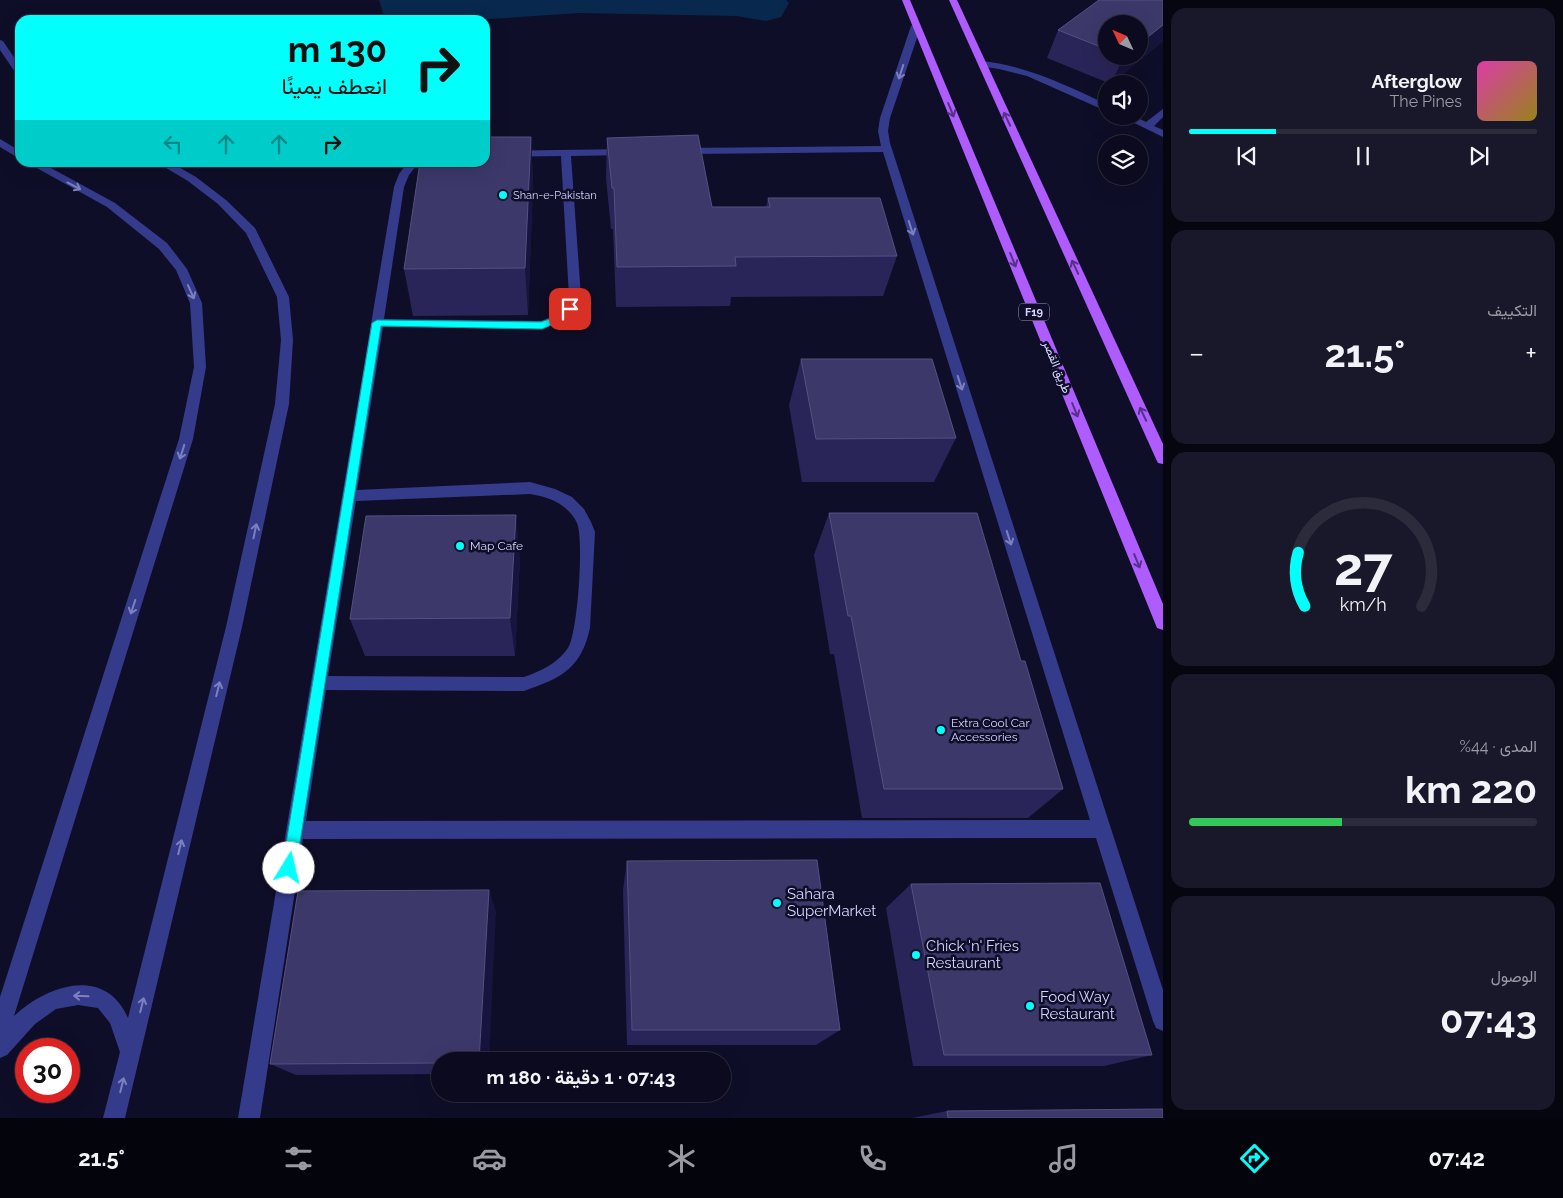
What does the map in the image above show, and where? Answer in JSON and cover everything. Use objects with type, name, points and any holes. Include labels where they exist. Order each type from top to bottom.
[{"type":"main road","name":"طريق القصر","points":[[906,0],[1163,623]]},
{"type":"main road","points":[[953,0],[1163,458]]},
{"type":"street","points":[[916,26],[885,118],[883,131],[886,149],[1163,1021]]},
{"type":"street","points":[[0,43],[15,66]]},
{"type":"street","points":[[982,64],[1004,66],[1026,72],[1098,104]]},
{"type":"street","points":[[1163,112],[1147,126],[1163,134]]},
{"type":"street","points":[[0,142],[15,152]]},
{"type":"street","points":[[676,151],[886,149]]},
{"type":"street","points":[[490,154],[636,152]]},
{"type":"street","points":[[377,323],[542,325],[558,319],[570,309],[575,297],[566,153]]},
{"type":"street","points":[[0,1028],[186,439],[200,367],[196,302],[181,269],[163,246],[111,205],[40,167]]},
{"type":"street","points":[[114,1118],[234,627],[282,404],[287,340],[283,297],[252,231],[222,202],[192,179],[169,167]]},
{"type":"street","points":[[249,1118],[399,187],[404,174],[410,167]]},
{"type":"street","points":[[319,683],[524,684],[542,678],[565,663],[580,641],[584,625],[588,532],[583,518],[574,506],[562,497],[530,488],[349,496]]},
{"type":"street","points":[[295,830],[1102,829]]},
{"type":"street","points":[[0,1048],[13,1029],[27,1016],[52,1000],[80,994],[104,1000],[121,1022],[130,1052]]},
{"type":"water","points":[[379,0],[786,0],[789,3],[781,17],[766,21],[737,16],[579,13],[490,19],[490,15],[388,15],[383,13]]},
{"type":"building","points":[[1099,0],[1163,0],[1163,25],[1148,37],[1148,15],[1098,15],[1098,46],[1058,30]]},
{"type":"building","points":[[698,135],[712,207],[770,207],[768,198],[880,198],[897,256],[735,257],[736,266],[617,267],[614,188],[612,188],[607,138]]},
{"type":"building","points":[[490,137],[531,137],[525,268],[404,269],[419,167],[490,167]]},
{"type":"building","points":[[801,359],[932,359],[956,438],[816,439]]},
{"type":"building","points":[[829,513],[977,513],[1021,661],[1025,661],[1063,789],[884,789]]},
{"type":"building","points":[[516,515],[510,618],[350,619],[366,516]]},
{"type":"building","points":[[817,860],[840,1030],[632,1030],[627,861]]},
{"type":"building","points":[[1100,883],[1152,1055],[944,1055],[911,884]]},
{"type":"building","points":[[489,890],[480,1052],[431,1052],[431,1063],[270,1064],[298,891]]},
{"type":"building","points":[[1163,1109],[1163,1118],[948,1118],[947,1111]]},
{"type":"place","name":"Shan-e-Pakistan","points":[[503,195]]},
{"type":"place","name":"Map Cafe","points":[[460,546]]},
{"type":"place","name":"Extra Cool Car Accessories","points":[[941,730]]},
{"type":"place","name":"Sahara SuperMarket","points":[[777,903]]},
{"type":"place","name":"Chick 'n' Fries Restaurant","points":[[916,955]]},
{"type":"place","name":"Food Way Restaurant","points":[[1030,1006]]},
{"type":"route","points":[[289,868],[377,323],[542,325],[558,319],[570,309]]}]
